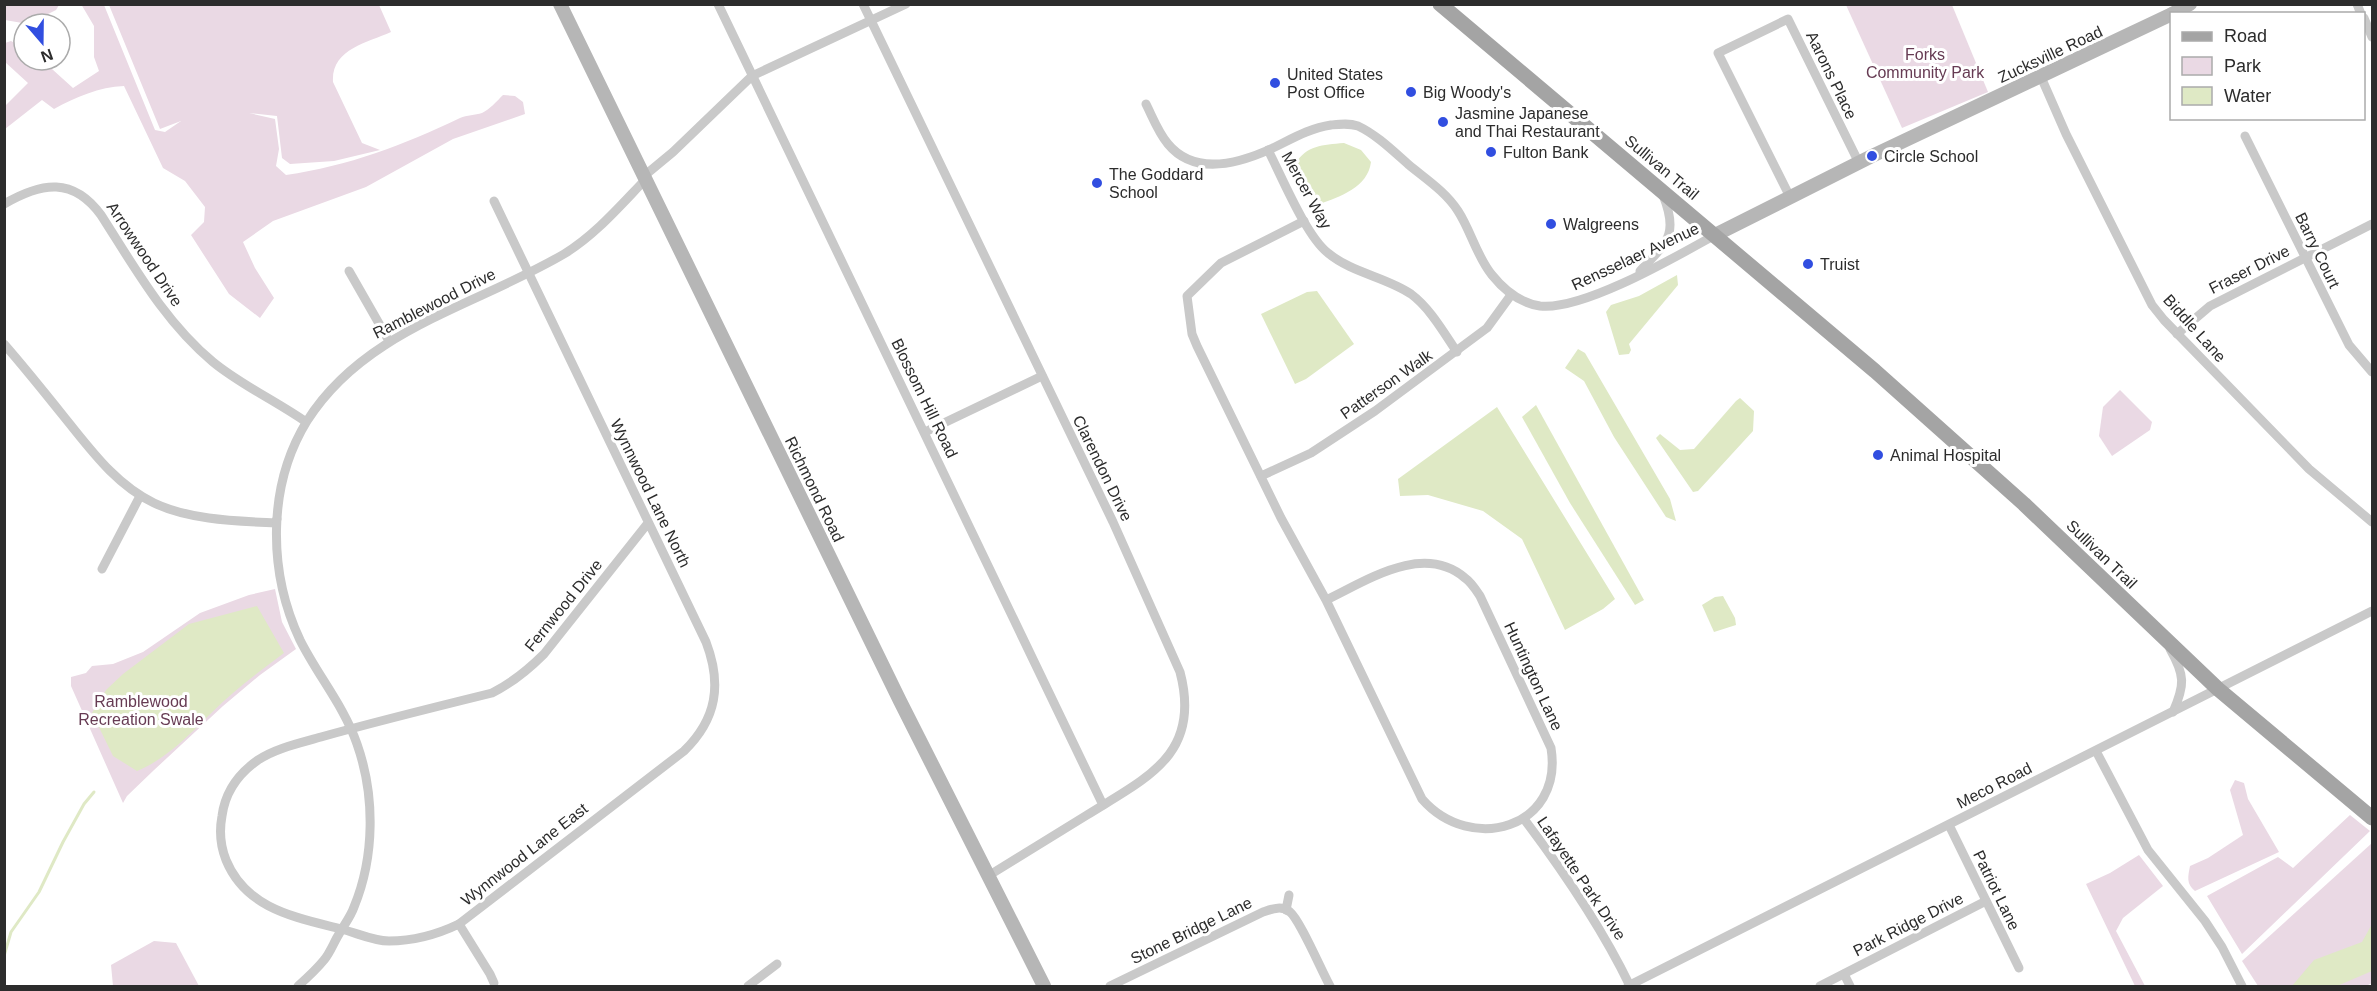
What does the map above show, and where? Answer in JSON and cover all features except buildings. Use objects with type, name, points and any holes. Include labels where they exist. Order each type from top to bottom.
[{"type":"main road","name":"Sullivan Trail","points":[[1440,4],[1874,369],[2024,504],[2218,689],[2373,818]]},
{"type":"street","name":"Richmond Road","points":[[560,4],[900,701],[1044,987]]},
{"type":"street","name":"Blossom Hill Road","points":[[718,4],[1102,805]]},
{"type":"street","name":"Clarendon Drive","points":[[863,4],[1117,531],[1180,672],[1186,693],[1183,725],[1178,739],[1158,769],[988,876]]},
{"type":"street","name":"Ramblewood Drive","points":[[298,987],[324,960],[354,907],[371,827],[371,809],[363,764],[350,728],[334,694],[301,641],[283,593],[276,540],[281,488],[306,422],[336,384],[372,351],[388,341],[529,273],[582,242],[644,181],[644,176],[673,152],[752,76],[906,4]]},
{"type":"street","name":"Zucksville Road","points":[[2176,12],[2190,4]]},
{"type":"street","name":"Zucksville Road","points":[[1715,235],[1859,163],[2170,15]]},
{"type":"street","name":"Aarons Place","points":[[1790,197],[1718,53],[1788,19],[1859,163]]},
{"type":"street","points":[[2365,20],[2373,37]]},
{"type":"street","name":"Biddle Lane","points":[[2041,77],[2066,135],[2152,305],[2177,334],[2309,469],[2373,522]]},
{"type":"street","name":"Rensselaer Avenue","points":[[1146,104],[1169,146],[1200,163],[1232,163],[1268,150],[1317,127],[1348,123],[1358,126],[1377,138],[1438,188],[1456,208],[1490,274],[1511,295],[1540,306],[1566,304],[1637,275],[1715,235]]},
{"type":"street","name":"Barry Court","points":[[2245,136],[2349,345],[2373,372]]},
{"type":"street","name":"Mercer Way","points":[[1268,150],[1304,220],[1326,252],[1341,262],[1409,293],[1420,302],[1457,352]]},
{"type":"street","name":"Arrowwood Drive","points":[[4,204],[31,190],[50,186],[60,186],[84,198],[101,215],[172,322],[196,347],[215,364],[306,422]]},
{"type":"street","points":[[1637,275],[1663,246],[1670,230],[1671,214],[1661,189]]},
{"type":"street","name":"Wynnwood Lane North","points":[[494,201],[711,656],[716,680],[716,695],[709,716],[701,730]]},
{"type":"street","points":[[1304,220],[1221,263],[1187,296],[1187,307],[1195,340],[1261,476],[1326,600],[1422,799],[1448,821],[1467,828],[1487,829],[1506,826],[1524,819]]},
{"type":"street","name":"Fraser Drive","points":[[2177,334],[2210,306],[2373,224]]},
{"type":"street","points":[[349,272],[388,341]]},
{"type":"street","name":"Patterson Walk","points":[[1261,476],[1329,443],[1457,352],[1487,328],[1511,295]]},
{"type":"street","points":[[4,344],[102,463],[140,496],[184,513],[250,521],[275,522],[277,519]]},
{"type":"street","points":[[925,432],[1042,376]]},
{"type":"street","points":[[102,569],[140,496]]},
{"type":"street","name":"Fernwood Drive","points":[[350,728],[492,693],[508,685],[544,654],[648,523]]},
{"type":"street","name":"Huntington Lane","points":[[1326,600],[1412,563],[1448,567],[1466,578],[1480,596],[1551,748],[1551,774],[1547,788],[1533,811],[1524,819]]},
{"type":"street","name":"Meco Road","points":[[1629,986],[2373,611]]},
{"type":"street","points":[[2165,639],[2180,666],[2183,680],[2173,712]]},
{"type":"street","points":[[342,929],[280,911],[263,904],[246,892],[231,873],[220,839],[220,827],[228,795],[249,766],[279,750],[350,728]]},
{"type":"street","name":"Wynnwood Lane East","points":[[342,929],[391,941],[438,934],[459,924],[684,751],[701,730]]},
{"type":"street","points":[[2096,751],[2143,843],[2170,880],[2205,921],[2222,947],[2242,987]]},
{"type":"street","name":"Lafayette Park Drive","points":[[1524,819],[1587,907],[1613,952],[1629,986]]},
{"type":"street","name":"Patriot Lane","points":[[1948,825],[2019,968]]},
{"type":"street","points":[[1288,896],[1286,910],[1298,923],[1330,987]]},
{"type":"street","name":"Park Ridge Drive","points":[[1820,987],[1986,901]]},
{"type":"street","name":"Stone Bridge Lane","points":[[1110,987],[1263,912],[1281,907],[1286,910]]},
{"type":"street","points":[[459,924],[494,983]]},
{"type":"street","points":[[748,987],[777,964]]},
{"type":"street","name":"Park Ridge Drive","points":[[1844,974],[1850,987]]},
{"type":"green space","points":[[5,4],[59,4],[52,12],[12,12],[12,21],[5,20]]},
{"type":"green space","points":[[81,4],[104,5],[155,130],[165,132],[181,121],[160,129],[109,5],[379,5],[391,32],[362,44],[344,55],[334,71],[333,82],[362,143],[380,150],[334,161],[290,164],[282,158],[277,116],[249,113],[275,119],[279,149],[276,166],[286,175],[354,160],[397,146],[465,116],[482,113],[503,95],[515,96],[523,102],[525,114],[453,139],[366,187],[273,221],[243,242],[255,268],[274,298],[260,318],[229,294],[191,235],[204,222],[205,207],[185,181],[163,168],[124,86],[88,93],[54,109],[42,100],[5,129],[5,106],[28,83],[16,72],[55,72],[73,88],[99,71],[94,57],[94,26]]},
{"type":"green space","name":"Forks Community Park","points":[[1846,5],[1952,5],[1988,92],[1902,128]]},
{"type":"green space","points":[[11,41],[12,68],[5,62],[5,43]]},
{"type":"green space","points":[[2120,390],[2152,422],[2150,430],[2112,456],[2099,436],[2103,407]]},
{"type":"green space","name":"Ramblewood Recreation Swale","points":[[275,589],[282,622],[296,649],[223,706],[127,796],[123,803],[71,686],[71,677],[86,673],[92,666],[113,664],[143,652],[200,613],[249,595]]},
{"type":"green space","points":[[2235,780],[2244,783],[2248,799],[2279,852],[2195,891],[2189,883],[2190,866],[2208,858],[2243,835],[2230,790]]},
{"type":"green space","points":[[2350,815],[2370,831],[2242,954],[2207,896],[2278,857],[2293,868]]},
{"type":"green space","points":[[2372,843],[2372,983],[2366,986],[2258,986],[2242,961]]},
{"type":"green space","points":[[2139,855],[2163,886],[2123,918],[2116,931],[2145,986],[2135,986],[2086,884],[2110,873]]},
{"type":"green space","points":[[154,941],[176,943],[199,986],[113,986],[111,965]]},
{"type":"water","points":[[1344,143],[1361,150],[1371,162],[1369,171],[1352,190],[1319,204],[1303,186],[1295,164],[1305,153],[1316,147]]},
{"type":"water","points":[[1677,275],[1678,285],[1629,344],[1631,350],[1629,354],[1619,355],[1606,312],[1611,305],[1639,296]]},
{"type":"water","points":[[1317,291],[1354,344],[1306,379],[1295,384],[1261,314],[1307,292]]},
{"type":"water","points":[[1578,349],[1585,353],[1670,499],[1676,521],[1666,517],[1614,437],[1584,381],[1565,368]]},
{"type":"water","points":[[1740,398],[1754,411],[1753,431],[1698,491],[1693,492],[1656,438],[1660,434],[1680,450],[1694,449]]},
{"type":"water","points":[[1536,405],[1644,600],[1635,605],[1570,503],[1522,417]]},
{"type":"water","points":[[1497,407],[1615,599],[1603,609],[1565,630],[1522,539],[1483,511],[1428,495],[1400,496],[1398,479]]},
{"type":"water","points":[[1723,596],[1735,618],[1736,625],[1714,632],[1702,605],[1715,597]]},
{"type":"water","name":"Ramblewood Recreation Swale","points":[[257,606],[284,653],[233,693],[176,746],[151,764],[137,771],[113,756],[92,713],[106,690],[123,674],[189,624]]},
{"type":"water","points":[[2372,924],[2372,971],[2337,986],[2292,986],[2314,960],[2362,942]]},
{"type":"waterway","points":[[4,956],[11,932],[39,892],[63,842],[84,804],[94,792]]},
{"type":"place","name":"United States Post Office","points":[[1275,83]]},
{"type":"place","name":"Big Woody's","points":[[1411,92]]},
{"type":"place","name":"Jasmine Japanese and Thai Restaurant","points":[[1443,122]]},
{"type":"place","name":"Fulton Bank","points":[[1491,152]]},
{"type":"place","name":"Circle School","points":[[1872,156]]},
{"type":"place","name":"The Goddard School","points":[[1097,183]]},
{"type":"place","name":"Walgreens","points":[[1551,224]]},
{"type":"place","name":"Truist","points":[[1808,264]]},
{"type":"place","name":"Animal Hospital","points":[[1878,455]]}]
